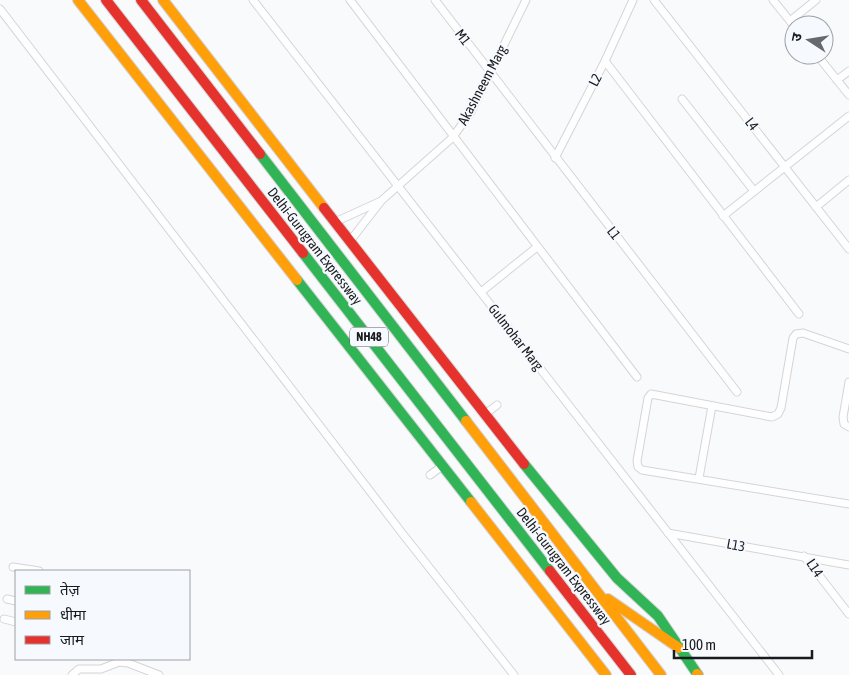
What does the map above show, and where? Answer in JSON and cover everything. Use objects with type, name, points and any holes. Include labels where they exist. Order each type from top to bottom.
[{"type":"main road","points":[[78,0],[441,467],[606,675]]},
{"type":"main road","name":"Delhi-Gurugram Expressway","points":[[106,0],[630,673]]},
{"type":"main road","name":"Delhi-Gurugram Expressway","points":[[141,0],[661,675]]},
{"type":"main road","points":[[164,0],[484,415],[617,578],[658,616],[698,675]]},
{"type":"main road","points":[[598,592],[679,648]]},
{"type":"street","name":"Gulmohar Marg","points":[[253,0],[779,675]]},
{"type":"street","points":[[350,0],[452,138],[637,377]]},
{"type":"street","name":"M1","points":[[435,0],[490,74]]},
{"type":"street","name":"Akashneem Marg","points":[[350,241],[381,201],[452,138],[471,112],[526,0]]},
{"type":"street","name":"L2","points":[[555,158],[605,61],[632,0]]},
{"type":"street","name":"L4","points":[[654,0],[847,244]]},
{"type":"street","points":[[773,0],[785,15]]},
{"type":"street","points":[[801,15],[816,0]]},
{"type":"street","points":[[0,9],[402,533],[514,675]]},
{"type":"street","points":[[605,61],[799,314]]},
{"type":"street","points":[[825,65],[849,95]]},
{"type":"street","points":[[837,80],[849,71]]},
{"type":"street","name":"L1","points":[[490,74],[736,392]]},
{"type":"street","points":[[682,99],[754,191]]},
{"type":"street","points":[[723,216],[849,116]]},
{"type":"street","points":[[816,207],[849,180]]},
{"type":"street","name":"Akashneem Marg","points":[[335,222],[381,201]]},
{"type":"street","points":[[481,292],[537,247]]},
{"type":"street","points":[[849,349],[803,333],[796,334],[793,338],[781,408],[778,414],[772,417],[656,393],[651,394],[648,398],[637,461],[638,467],[642,470],[849,504]]},
{"type":"street","points":[[849,382],[842,416],[844,424],[849,427]]},
{"type":"street","points":[[484,415],[497,405]]},
{"type":"street","points":[[699,478],[712,406]]},
{"type":"street","points":[[430,475],[441,467]]},
{"type":"street","name":"L13","points":[[668,533],[804,556]]},
{"type":"street","name":"L14","points":[[804,556],[849,565]]},
{"type":"street","name":"L14","points":[[804,556],[849,614]]},
{"type":"street","points":[[13,567],[32,570]]},
{"type":"street","points":[[7,599],[15,601]]},
{"type":"street","points":[[4,620],[15,622]]},
{"type":"street","points":[[72,675],[79,669],[101,669],[118,662],[141,666],[156,674]]},
{"type":"traffic: fast","points":[[260,154],[466,421]]},
{"type":"traffic: fast","points":[[303,253],[550,571]]},
{"type":"traffic: fast","points":[[297,280],[471,502]]},
{"type":"traffic: fast","points":[[524,464],[617,578],[658,616],[698,675]]},
{"type":"traffic: slow","points":[[78,0],[297,280]]},
{"type":"traffic: slow","points":[[163,0],[324,208]]},
{"type":"traffic: slow","points":[[466,421],[661,675]]},
{"type":"traffic: slow","points":[[471,502],[606,675]]},
{"type":"traffic: slow","points":[[608,599],[679,648]]},
{"type":"traffic: jam","points":[[106,0],[303,253]]},
{"type":"traffic: jam","points":[[141,0],[260,154]]},
{"type":"traffic: jam","points":[[324,208],[524,464]]},
{"type":"traffic: jam","points":[[550,571],[631,675]]}]
